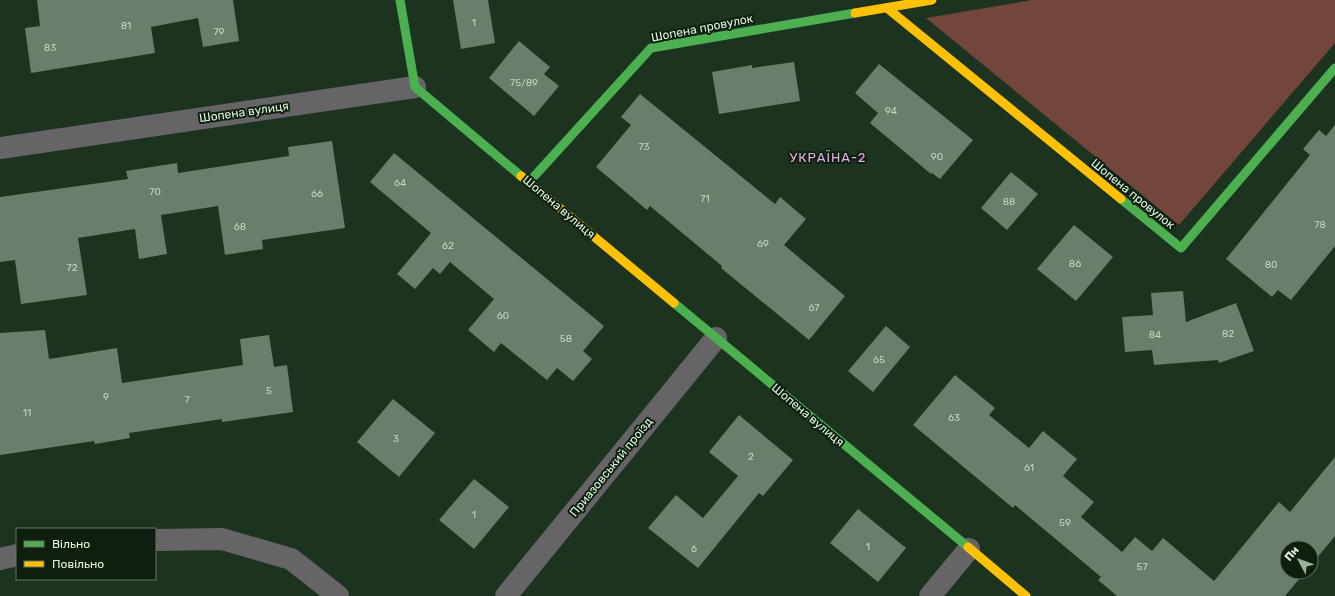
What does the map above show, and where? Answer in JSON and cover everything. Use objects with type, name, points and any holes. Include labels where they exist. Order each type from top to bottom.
[{"type":"street","points":[[400,0],[415,87]]},
{"type":"street","name":"Шопена провулок","points":[[529,182],[651,48],[932,0]]},
{"type":"street","name":"Шопена провулок","points":[[887,8],[1181,248],[1335,68]]},
{"type":"street","name":"Шопена вулиця","points":[[0,148],[415,87],[1026,596]]},
{"type":"street","name":"Приазовський проїзд","points":[[506,596],[716,338]]},
{"type":"street","points":[[156,540],[222,539],[290,559],[338,596]]},
{"type":"street","points":[[930,596],[970,549]]},
{"type":"street","points":[[0,559],[16,554]]},
{"type":"shaded area","points":[[1032,0],[1335,0],[1335,43],[1179,225],[926,18]]},
{"type":"building","points":[[37,0],[233,0],[239,41],[203,47],[198,18],[151,27],[155,53],[31,73],[25,28],[40,26]]},
{"type":"building","points":[[453,0],[488,0],[495,43],[461,49]]},
{"type":"building","points":[[519,41],[550,67],[544,74],[559,86],[534,116],[489,78]]},
{"type":"building","points":[[794,62],[800,101],[719,114],[712,72],[752,65],[752,68]]},
{"type":"building","points":[[879,64],[973,140],[940,179],[932,173],[931,174],[870,123],[878,113],[855,93]]},
{"type":"building","points":[[640,94],[775,204],[780,197],[806,219],[784,245],[845,296],[809,340],[721,268],[722,266],[650,206],[647,210],[596,167],[631,125],[621,117]]},
{"type":"building","points":[[1335,125],[1335,246],[1291,300],[1278,290],[1272,297],[1226,259],[1310,155],[1303,149],[1319,130],[1326,136]]},
{"type":"building","points":[[332,141],[345,228],[262,240],[263,249],[225,255],[218,206],[161,215],[167,254],[139,259],[135,229],[78,238],[87,295],[21,304],[15,260],[0,262],[0,197],[128,179],[126,171],[177,163],[178,173],[289,156],[288,147]]},
{"type":"building","points":[[394,153],[604,326],[583,351],[592,359],[573,381],[557,368],[547,380],[501,343],[494,352],[468,330],[494,299],[450,262],[440,274],[433,268],[415,289],[397,274],[431,233],[370,182]]},
{"type":"building","points":[[1011,172],[1038,194],[1007,230],[981,208]]},
{"type":"building","points":[[1074,225],[1113,257],[1076,301],[1037,269]]},
{"type":"building","points":[[1183,291],[1186,322],[1236,303],[1254,351],[1219,363],[1218,360],[1154,365],[1152,350],[1125,352],[1122,317],[1153,315],[1151,293]]},
{"type":"building","points":[[886,326],[910,347],[873,392],[848,371]]},
{"type":"building","points":[[45,330],[49,359],[117,348],[122,383],[243,365],[240,339],[269,335],[274,367],[287,365],[293,412],[222,422],[222,419],[129,433],[130,438],[95,444],[94,441],[0,455],[0,333]]},
{"type":"building","points":[[955,375],[995,408],[989,415],[1029,448],[1043,431],[1077,459],[1063,476],[1094,502],[1081,517],[1122,552],[1135,537],[1152,551],[1163,538],[1214,581],[1279,502],[1290,512],[1335,457],[1335,536],[1319,555],[1319,540],[1279,540],[1279,580],[1298,580],[1285,596],[1117,596],[1098,580],[1101,577],[1015,505],[1013,508],[913,425]]},
{"type":"building","points":[[393,399],[435,433],[399,477],[357,442]]},
{"type":"building","points":[[739,415],[793,460],[763,496],[759,493],[698,568],[648,528],[676,495],[703,518],[738,476],[709,452]]},
{"type":"building","points":[[474,479],[509,507],[474,549],[439,520]]},
{"type":"building","points":[[858,509],[906,548],[878,582],[830,543]]},
{"type":"traffic: fast","points":[[400,0],[415,87],[521,176]]},
{"type":"traffic: fast","points":[[529,182],[651,48],[855,13]]},
{"type":"traffic: fast","points":[[1121,199],[1181,248],[1335,68]]},
{"type":"traffic: fast","points":[[674,303],[968,547]]},
{"type":"traffic: slow","points":[[855,13],[932,0]]},
{"type":"traffic: slow","points":[[887,8],[1121,199]]},
{"type":"traffic: slow","points":[[521,176],[674,303]]},
{"type":"traffic: slow","points":[[968,547],[1026,596]]},
{"type":"district","name":"УКРАЇНА-2","points":[[828,157]]}]
